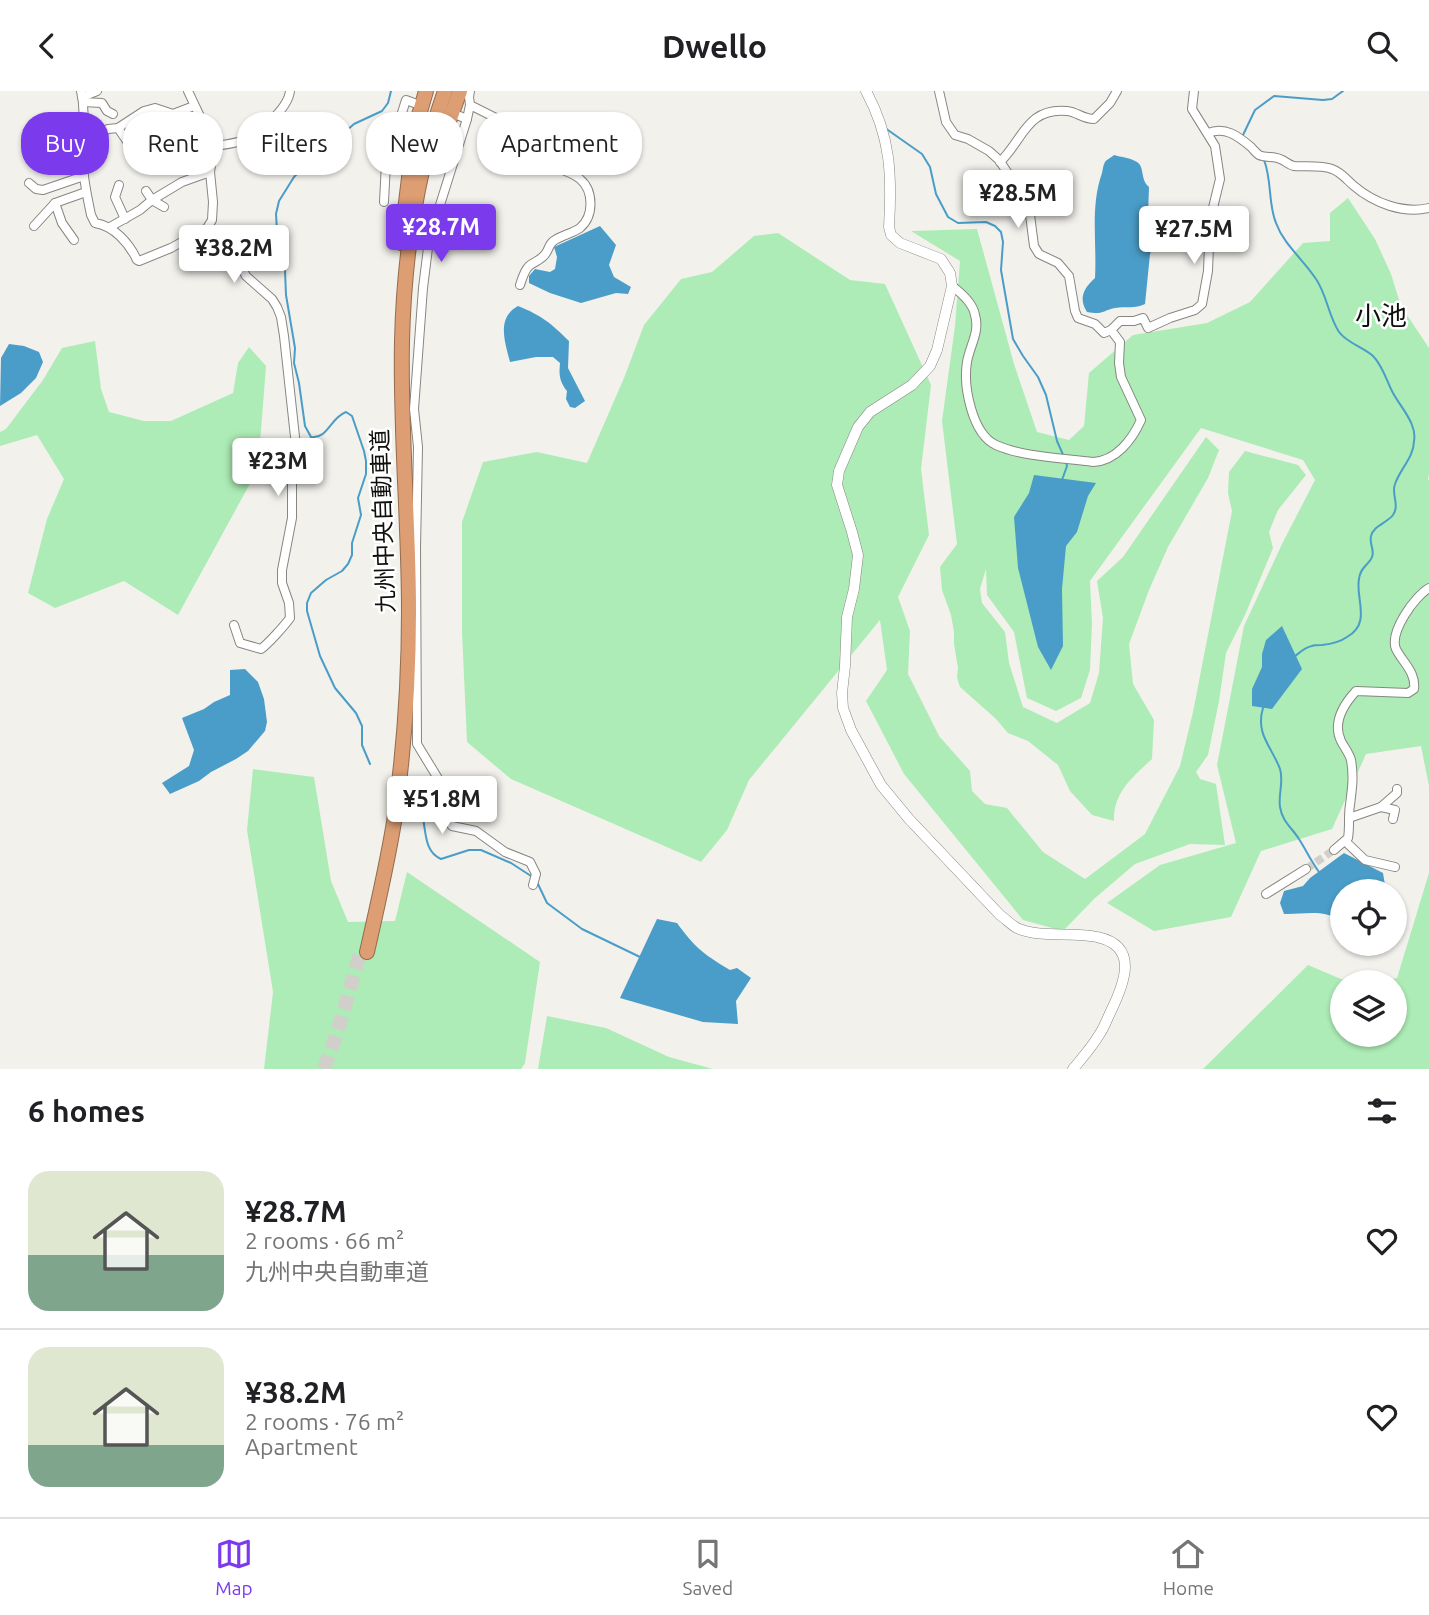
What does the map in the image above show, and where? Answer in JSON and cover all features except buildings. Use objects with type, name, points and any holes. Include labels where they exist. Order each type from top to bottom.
[{"type":"highway","points":[[396,345],[395,293],[400,245],[415,129],[426,91]]},
{"type":"highway","name":"九州中央自動車道","points":[[439,91],[412,190],[402,263],[396,345],[404,611],[403,667],[398,744],[388,820],[364,951],[384,876],[394,821],[408,676],[402,341],[407,264],[422,174],[445,91]]},
{"type":"highway","points":[[403,427],[409,297],[417,230],[428,182],[460,91]]},
{"type":"street","points":[[82,97],[97,91]]},
{"type":"street","points":[[188,91],[197,112]]},
{"type":"street","points":[[223,145],[245,140],[280,111],[286,104],[290,91]]},
{"type":"street","points":[[470,91],[467,119],[429,240],[423,288],[414,409],[418,447],[416,744],[442,785],[443,804],[452,826],[475,831],[505,852],[530,862],[536,874],[533,885]]},
{"type":"street","points":[[866,91],[882,126],[891,171],[891,235],[900,243],[941,259],[950,273],[951,286],[937,351],[930,366],[912,385],[870,412],[858,428],[839,471],[836,485],[858,555],[847,617],[843,708],[851,730],[881,785],[909,819],[1000,915],[1017,927],[1032,932],[1096,936],[1108,940],[1118,949],[1124,959],[1126,975],[1100,1034],[1073,1069]]},
{"type":"street","points":[[939,91],[946,122],[955,135],[989,151],[1000,162],[1029,207],[1033,241],[1037,250],[1042,256],[1058,263],[1069,277],[1075,311],[1079,318],[1095,324],[1104,333],[1120,321],[1143,318],[1149,328],[1195,310],[1202,304],[1208,271],[1210,220],[1220,179],[1214,146],[1193,112],[1194,91]]},
{"type":"street","points":[[1000,162],[1026,127],[1044,113],[1065,111],[1086,119],[1094,119],[1110,103],[1117,91]]},
{"type":"street","points":[[384,202],[386,163],[408,96],[417,104]]},
{"type":"street","points":[[82,97],[102,103],[107,111],[113,114]]},
{"type":"street","points":[[470,105],[508,124],[530,130],[535,125],[540,126],[550,133],[561,142],[564,150],[561,169],[580,180],[587,188],[590,216],[580,228],[550,244],[546,254],[530,265],[522,276],[520,285]]},
{"type":"street","points":[[109,129],[118,128],[144,111],[155,108],[173,114],[194,106]]},
{"type":"street","points":[[463,117],[467,119]]},
{"type":"street","points":[[118,128],[123,135]]},
{"type":"street","points":[[1208,133],[1216,130],[1238,136],[1263,156],[1282,159],[1291,166],[1331,169],[1364,194],[1383,203],[1405,209],[1429,208]]},
{"type":"street","points":[[110,227],[140,211],[152,199],[182,182],[202,175]]},
{"type":"street","points":[[29,183],[36,189],[43,190],[84,176],[93,221],[110,227],[139,261],[171,249],[207,229],[213,213],[210,175]]},
{"type":"street","points":[[119,185],[115,197],[125,219]]},
{"type":"street","points":[[146,191],[163,208]]},
{"type":"street","points":[[34,226],[55,203],[86,192]]},
{"type":"street","points":[[55,203],[62,223],[74,240]]},
{"type":"street","points":[[207,229],[216,243],[235,256],[246,276],[272,299],[277,307],[284,336],[296,446],[292,450],[292,518],[282,570],[282,583],[289,603],[290,618],[261,649],[240,643],[233,625]]},
{"type":"street","points":[[951,286],[974,308],[976,333],[967,360],[966,380],[972,411],[981,433],[987,439],[1016,451],[1101,461],[1119,451],[1136,432],[1141,420],[1121,377],[1120,342],[1111,330]]},
{"type":"street","points":[[1334,850],[1349,834],[1353,780],[1350,757],[1339,737],[1337,723],[1341,711],[1356,691],[1408,693],[1414,689],[1413,675],[1395,646],[1395,638],[1412,603],[1429,588]]},
{"type":"street","points":[[1349,818],[1381,807],[1397,793],[1397,789]]},
{"type":"street","points":[[1381,807],[1395,810],[1393,819]]},
{"type":"street","points":[[1345,841],[1364,860],[1395,867]]},
{"type":"street","points":[[1266,894],[1306,869]]},
{"type":"green space","points":[[1348,198],[1375,239],[1391,274],[1401,306],[1429,348],[1429,786],[1421,746],[1366,754],[1332,829],[1261,851],[1231,917],[1154,931],[1107,903],[1160,865],[1236,843],[1217,765],[1244,626],[1315,480],[1303,460],[1201,428],[1090,581],[1090,670],[1081,698],[1056,711],[1027,698],[1014,632],[987,595],[986,569],[980,589],[982,603],[1005,632],[1009,663],[1023,707],[1057,723],[1090,703],[1099,673],[1103,618],[1097,581],[1123,557],[1206,437],[1219,450],[1208,478],[1168,547],[1129,644],[1133,684],[1154,720],[1152,759],[1121,793],[1114,821],[1092,815],[1070,791],[1058,765],[1028,741],[1008,733],[960,687],[957,678],[954,632],[942,590],[940,567],[957,544],[942,421],[955,326],[960,261],[911,231],[977,229],[1014,364],[1037,432],[1069,440],[1084,426],[1089,373],[1133,335],[1207,323],[1250,302],[1303,243],[1330,241],[1330,213]]},
{"type":"green space","points":[[778,233],[850,280],[885,284],[931,385],[921,469],[929,535],[898,597],[910,631],[908,674],[939,736],[970,771],[972,791],[985,804],[1007,808],[1043,852],[1085,879],[1145,834],[1180,766],[1232,511],[1228,493],[1229,472],[1245,451],[1298,465],[1306,475],[1278,510],[1269,532],[1273,548],[1226,653],[1208,755],[1196,772],[1200,779],[1216,784],[1225,845],[1190,844],[1135,864],[1095,898],[1063,931],[1023,920],[904,774],[866,701],[887,670],[880,620],[749,780],[727,830],[701,862],[511,779],[467,742],[462,632],[462,522],[483,462],[537,452],[587,463],[644,325],[681,279],[712,272],[754,236]]},
{"type":"green space","points":[[95,341],[101,389],[109,412],[144,421],[171,421],[233,393],[238,363],[249,347],[266,366],[258,469],[178,615],[124,581],[55,608],[28,593],[47,519],[64,479],[37,435],[0,446],[0,432],[6,429],[43,380],[62,348]]},
{"type":"green space","points":[[253,769],[314,777],[331,881],[348,922],[395,921],[407,872],[540,962],[525,1063],[521,1069],[264,1069],[273,992],[247,830]]},
{"type":"green space","points":[[1429,873],[1429,1069],[1203,1069],[1308,965],[1330,974],[1330,1047],[1407,1047],[1407,970],[1399,970],[1404,956],[1407,956],[1407,945]]},
{"type":"green space","points":[[547,1016],[606,1028],[669,1057],[713,1069],[538,1069]]},
{"type":"water","points":[[1114,155],[1137,162],[1149,187],[1148,215],[1155,225],[1155,244],[1150,254],[1145,304],[1100,313],[1087,312],[1083,298],[1085,289],[1095,278],[1095,212],[1098,186],[1104,163]]},
{"type":"water","points":[[600,226],[616,245],[609,265],[614,277],[631,287],[628,294],[616,293],[581,303],[529,283],[529,276],[535,269],[550,272],[555,269],[557,257],[554,247]]},
{"type":"water","points":[[518,306],[546,321],[569,341],[568,368],[585,401],[575,408],[570,407],[566,399],[567,391],[560,377],[560,363],[553,357],[510,362],[504,324],[511,311]]},
{"type":"water","points":[[9,344],[39,352],[43,362],[36,378],[21,393],[0,406],[1,358]]},
{"type":"water","points":[[1034,475],[1096,483],[1088,496],[1077,532],[1066,546],[1062,589],[1063,646],[1051,670],[1038,647],[1018,568],[1014,517],[1029,493]]},
{"type":"water","points":[[1282,626],[1302,669],[1272,709],[1252,706],[1252,689],[1262,667],[1266,640]]},
{"type":"water","points":[[245,669],[258,682],[264,699],[267,722],[265,731],[248,751],[236,759],[199,781],[170,794],[162,783],[189,766],[194,750],[182,718],[230,695],[230,670]]},
{"type":"water","points":[[1344,853],[1383,873],[1384,879],[1330,879],[1330,916],[1316,913],[1284,914],[1280,903],[1284,891],[1303,886]]},
{"type":"water","points":[[657,919],[677,923],[689,939],[707,955],[730,970],[737,968],[751,978],[736,1001],[738,1024],[703,1022],[620,998]]},
{"type":"waterway","points":[[370,764],[362,745],[362,726],[356,713],[335,688],[320,656],[307,611],[311,593],[342,571],[352,555],[352,543],[361,515],[358,498],[366,474],[366,461],[352,416],[346,412],[317,437],[311,437],[305,426],[294,363],[295,348],[276,214],[279,201],[294,177],[300,171],[317,167],[327,161],[346,131],[354,124],[382,111],[388,103],[391,91]]},
{"type":"waterway","points":[[1243,135],[1255,110],[1274,96],[1323,100],[1332,99],[1343,91]]},
{"type":"waterway","points":[[885,128],[922,154],[930,167],[936,194],[948,217],[958,223],[986,222],[1001,232],[1001,270],[1013,339],[1038,377],[1046,395],[1057,441],[1064,457]]},
{"type":"waterway","points":[[1264,160],[1279,231],[1320,285],[1339,332],[1380,364],[1410,421],[1414,435],[1412,452],[1395,484],[1395,511],[1371,536],[1373,554],[1361,572],[1358,586],[1361,610],[1359,625],[1341,640],[1314,645],[1294,657]]},
{"type":"waterway","points":[[1062,480],[1066,462]]},
{"type":"waterway","points":[[1263,708],[1263,733],[1281,774],[1281,812],[1319,872]]},
{"type":"waterway","points":[[415,796],[422,812],[427,842],[436,856],[441,859],[469,850],[481,850],[511,863],[531,876]]},
{"type":"waterway","points":[[537,882],[547,903],[582,929],[640,957]]},
{"type":"tunnel","points":[[1306,869],[1334,850]]},
{"type":"tunnel","points":[[324,1069],[361,950]]},
{"type":"district","name":"小池","points":[[1381,316]]}]
